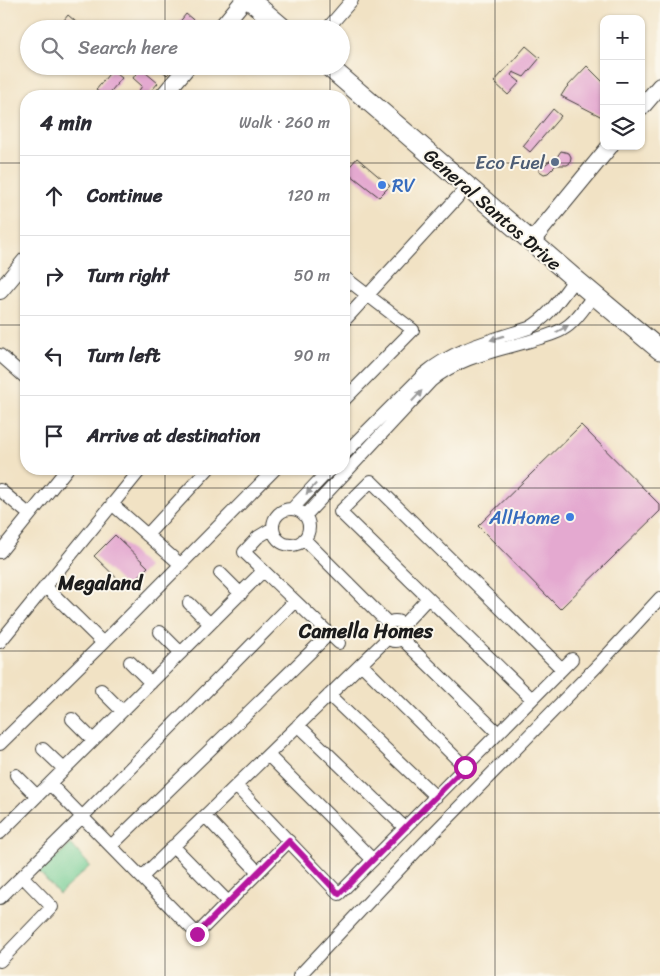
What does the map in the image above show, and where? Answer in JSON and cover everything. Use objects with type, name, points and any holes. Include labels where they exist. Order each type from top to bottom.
[{"type":"highway","points":[[250,0],[273,20]]},
{"type":"highway","name":"General Santos Drive","points":[[338,75],[531,242],[660,350]]},
{"type":"main road","points":[[227,20],[244,0]]},
{"type":"main road","points":[[168,90],[180,75]]},
{"type":"main road","points":[[644,105],[660,86]]},
{"type":"main road","points":[[531,242],[607,150]]},
{"type":"main road","points":[[0,291],[20,267]]},
{"type":"street","points":[[335,20],[352,0]]},
{"type":"street","points":[[350,314],[467,187]]},
{"type":"street","points":[[350,448],[436,364],[460,351],[529,328],[546,316],[575,279]]},
{"type":"street","points":[[350,282],[413,330],[350,394]]},
{"type":"street","points":[[350,468],[431,381],[442,372],[463,361],[543,338],[564,329],[577,317],[594,295]]},
{"type":"street","points":[[0,355],[20,373]]},
{"type":"street","points":[[0,552],[62,475]]},
{"type":"street","points":[[0,642],[136,475]]},
{"type":"street","points":[[147,535],[202,475]]},
{"type":"street","points":[[0,744],[269,475]]},
{"type":"street","points":[[292,509],[324,475]]},
{"type":"street","points":[[306,516],[344,475]]},
{"type":"street","points":[[532,699],[340,512],[371,481],[562,669]]},
{"type":"street","points":[[0,490],[30,515]]},
{"type":"street","points":[[112,504],[180,564]]},
{"type":"street","points":[[292,509],[302,512],[306,516],[309,530],[304,540],[295,544],[285,544],[277,537],[273,528],[275,518],[282,511],[292,509]]},
{"type":"street","points":[[273,528],[258,537],[244,552],[339,643]]},
{"type":"street","points":[[304,540],[388,624]]},
{"type":"street","points":[[2,826],[50,784],[264,571]]},
{"type":"street","points":[[220,573],[240,594]]},
{"type":"street","points":[[45,586],[103,643]]},
{"type":"street","points":[[403,625],[428,598]]},
{"type":"street","points":[[299,976],[422,845],[599,664],[660,598]]},
{"type":"street","points":[[0,898],[295,601]]},
{"type":"street","points":[[189,603],[210,624]]},
{"type":"street","points":[[396,621],[403,625],[405,632],[402,639],[395,641],[388,638],[385,631],[388,624],[396,621]]},
{"type":"street","points":[[160,632],[181,653]]},
{"type":"street","points":[[111,846],[329,634]]},
{"type":"street","points":[[142,877],[388,638]]},
{"type":"street","points":[[402,639],[498,733]]},
{"type":"street","points":[[236,786],[339,894],[572,659]]},
{"type":"street","points":[[130,662],[151,683]]},
{"type":"street","points":[[361,664],[465,767]]},
{"type":"street","points":[[101,690],[122,711]]},
{"type":"street","points":[[329,695],[436,797]]},
{"type":"street","points":[[72,719],[94,740]]},
{"type":"street","points":[[298,725],[405,828]]},
{"type":"street","points":[[43,748],[64,769]]},
{"type":"street","points":[[268,755],[372,860]]},
{"type":"street","points":[[16,776],[36,796]]},
{"type":"street","points":[[50,784],[197,934],[289,841]]},
{"type":"street","points":[[205,816],[258,872]]},
{"type":"street","points":[[173,846],[228,902]]},
{"type":"street","points":[[0,961],[52,907],[22,876]]},
{"type":"green space","points":[[71,844],[90,866],[59,894],[39,872]]},
{"type":"building","points":[[186,14],[193,20],[181,20]]},
{"type":"building","points":[[68,15],[74,20],[64,20]]},
{"type":"building","points":[[526,46],[540,58],[524,77],[513,72],[511,75],[520,82],[508,95],[494,82]]},
{"type":"building","points":[[587,66],[600,79],[600,116],[561,96]]},
{"type":"building","points":[[108,75],[118,75],[122,78],[112,90],[96,90]]},
{"type":"building","points":[[135,75],[148,75],[158,83],[152,90],[139,90],[142,86],[133,78]]},
{"type":"building","points":[[553,109],[561,116],[530,152],[523,146]]},
{"type":"building","name":"Eco Fuel","points":[[561,151],[569,153],[571,157],[570,163],[567,165],[556,165],[548,173],[544,174],[538,170],[551,160],[554,161]]},
{"type":"building","points":[[357,158],[390,186],[379,197],[350,174],[350,166]]},
{"type":"building","points":[[581,425],[660,505],[660,511],[560,609],[478,526]]},
{"type":"building","points":[[115,535],[148,567],[127,588],[94,556]]},
{"type":"place","name":"Eco Fuel","points":[[555,162]]},
{"type":"place","name":"RV","points":[[382,185]]},
{"type":"place","name":"AllHome","points":[[570,517]]},
{"type":"district","name":"Megaland","points":[[100,583]]},
{"type":"district","name":"Camella Homes","points":[[366,631]]},
{"type":"route","points":[[197,934],[289,841],[339,894],[465,767]]}]
